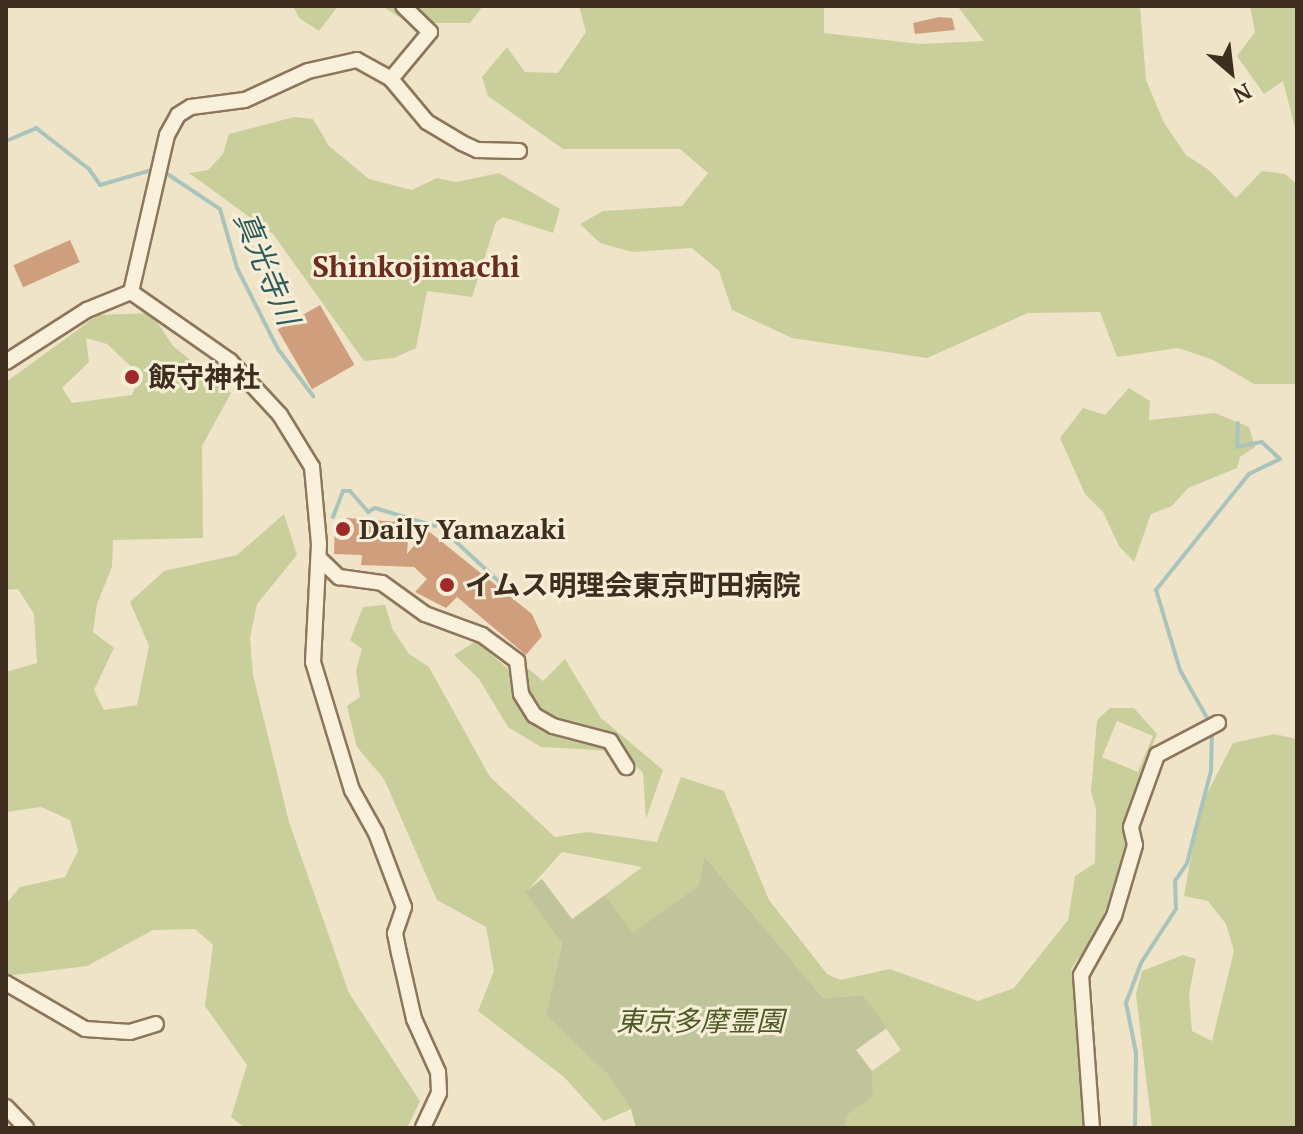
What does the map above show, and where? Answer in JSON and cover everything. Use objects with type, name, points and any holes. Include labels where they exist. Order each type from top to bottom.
[{"type":"street","points":[[391,79],[430,32],[403,6]]},
{"type":"street","points":[[131,292],[167,135],[183,111],[245,100],[308,71],[351,60],[363,61],[391,79],[427,122],[462,143],[477,150],[519,151]]},
{"type":"street","points":[[6,362],[87,310],[131,292]]},
{"type":"street","points":[[131,292],[230,361],[280,415],[315,474],[319,558],[313,662],[326,717],[404,907],[395,933],[399,953],[414,1019],[438,1072],[439,1093],[423,1128]]},
{"type":"street","points":[[319,558],[339,577],[382,583],[425,614],[482,635],[517,661],[521,694],[534,715],[553,726],[610,741],[626,767]]},
{"type":"street","points":[[1092,1128],[1081,975],[1114,916],[1135,845],[1131,827],[1146,776],[1162,749],[1218,723]]},
{"type":"street","points":[[6,983],[85,1029],[130,1032],[156,1024]]},
{"type":"street","points":[[6,1107],[26,1128]]},
{"type":"green space","points":[[293,6],[338,6],[319,31],[299,18]]},
{"type":"green space","points":[[382,6],[483,6],[470,23],[408,23]]},
{"type":"green space","points":[[579,6],[824,6],[824,33],[920,44],[984,41],[958,7],[919,6],[1140,6],[1146,80],[1164,123],[1186,155],[1209,170],[1236,198],[1262,171],[1285,174],[1297,184],[1297,384],[1254,384],[1211,359],[1178,348],[1117,357],[1100,312],[1028,313],[927,358],[792,338],[732,310],[719,271],[692,248],[632,252],[600,243],[580,224],[603,211],[682,206],[708,173],[680,149],[563,149],[488,96],[482,77],[507,47],[525,72],[558,73],[586,32]]},
{"type":"green space","points":[[1250,6],[1297,6],[1297,136],[1283,81],[1264,94],[1237,56],[1255,32]]},
{"type":"green space","points":[[294,117],[313,119],[329,146],[369,179],[412,190],[437,178],[456,182],[499,173],[560,209],[553,233],[503,217],[496,222],[472,297],[427,291],[416,348],[394,358],[364,361],[273,234],[189,173],[208,170],[223,154],[229,134]]},
{"type":"green space","points":[[151,313],[173,346],[231,393],[202,446],[203,538],[113,540],[112,567],[97,604],[93,632],[114,648],[94,690],[104,710],[137,705],[149,646],[130,602],[164,571],[237,555],[284,514],[297,555],[257,604],[250,638],[253,675],[289,822],[349,993],[420,1101],[407,1128],[245,1128],[231,1117],[247,1065],[205,1006],[213,945],[195,929],[153,930],[87,966],[6,976],[6,904],[20,887],[65,877],[78,851],[70,820],[41,807],[6,812],[6,672],[37,663],[34,614],[18,589],[6,590],[6,382],[98,315]],"holes":[[[86,338],[107,344],[140,375],[132,395],[72,403],[62,388],[89,362]]]},
{"type":"green space","points":[[1129,388],[1150,401],[1149,420],[1215,413],[1249,427],[1255,447],[1240,457],[1237,468],[1188,488],[1172,506],[1151,514],[1134,562],[1119,546],[1103,512],[1085,494],[1060,438],[1083,408],[1105,415]]},
{"type":"green space","points":[[385,605],[393,630],[409,654],[429,667],[490,777],[555,837],[587,832],[657,842],[681,777],[724,791],[769,900],[827,974],[840,980],[890,969],[978,1001],[1014,988],[1068,920],[1075,876],[1095,863],[1096,809],[1091,792],[1097,720],[1110,708],[1134,708],[1157,734],[1127,811],[1124,864],[1096,933],[1071,969],[1079,993],[1077,1051],[1096,1128],[845,1128],[846,1115],[873,1096],[872,1071],[901,1050],[863,995],[823,998],[706,858],[698,886],[633,934],[605,895],[642,867],[562,852],[526,892],[562,943],[546,1015],[608,1075],[631,1109],[604,1121],[564,1077],[478,1011],[494,971],[486,927],[437,900],[384,779],[357,747],[347,706],[360,697],[356,671],[362,649],[350,640],[363,607]],"holes":[[[1117,721],[1153,736],[1138,772],[1102,757]]]},
{"type":"green space","points":[[476,641],[515,675],[525,666],[543,681],[565,659],[601,718],[663,770],[646,819],[643,773],[633,763],[613,751],[541,747],[508,727],[479,679],[454,655]]},
{"type":"green space","points":[[1274,734],[1297,739],[1297,1128],[1152,1128],[1136,994],[1142,971],[1183,955],[1196,959],[1189,994],[1192,1031],[1212,1041],[1234,951],[1226,924],[1208,901],[1184,896],[1200,807],[1233,743]]},
{"type":"green space","name":"東京多摩霊園","points":[[705,857],[823,998],[863,995],[887,1028],[856,1050],[872,1071],[873,1096],[847,1115],[845,1128],[636,1128],[631,1109],[608,1075],[546,1015],[562,943],[525,892],[542,879],[572,919],[605,895],[633,933],[698,886]]},
{"type":"building","points":[[939,17],[952,18],[955,30],[915,34],[913,23]]},
{"type":"building","points":[[70,240],[80,262],[23,287],[13,265]]},
{"type":"building","points":[[320,305],[354,365],[312,389],[278,330]]},
{"type":"building","name":"イムス明理会東京町田病院","points":[[347,518],[409,523],[407,554],[427,530],[532,614],[542,636],[526,655],[457,597],[446,608],[415,592],[427,579],[414,567],[361,565],[362,555],[334,554],[335,524]]},
{"type":"waterway","name":"真光寺川","points":[[6,141],[36,128],[89,169],[100,185],[155,169]]},
{"type":"waterway","name":"真光寺川","points":[[166,173],[220,209],[237,268],[278,349],[313,396]]},
{"type":"waterway","points":[[1210,723],[1180,670],[1156,590],[1249,474],[1280,459],[1262,442],[1237,447],[1238,423]]},
{"type":"waterway","points":[[343,491],[350,491],[368,512],[375,508],[435,526]]},
{"type":"waterway","points":[[333,517],[343,491]]},
{"type":"waterway","points":[[453,539],[508,590]]},
{"type":"waterway","points":[[1135,1128],[1136,1053],[1126,1003],[1141,963],[1176,909],[1175,881],[1187,863],[1211,771],[1212,731]]},
{"type":"place","name":"飯守神社","points":[[132,377]]},
{"type":"place","name":"Daily Yamazaki","points":[[343,529]]},
{"type":"place","name":"イムス明理会東京町田病院","points":[[447,585]]},
{"type":"district","name":"Shinkojimachi","points":[[416,266]]}]
